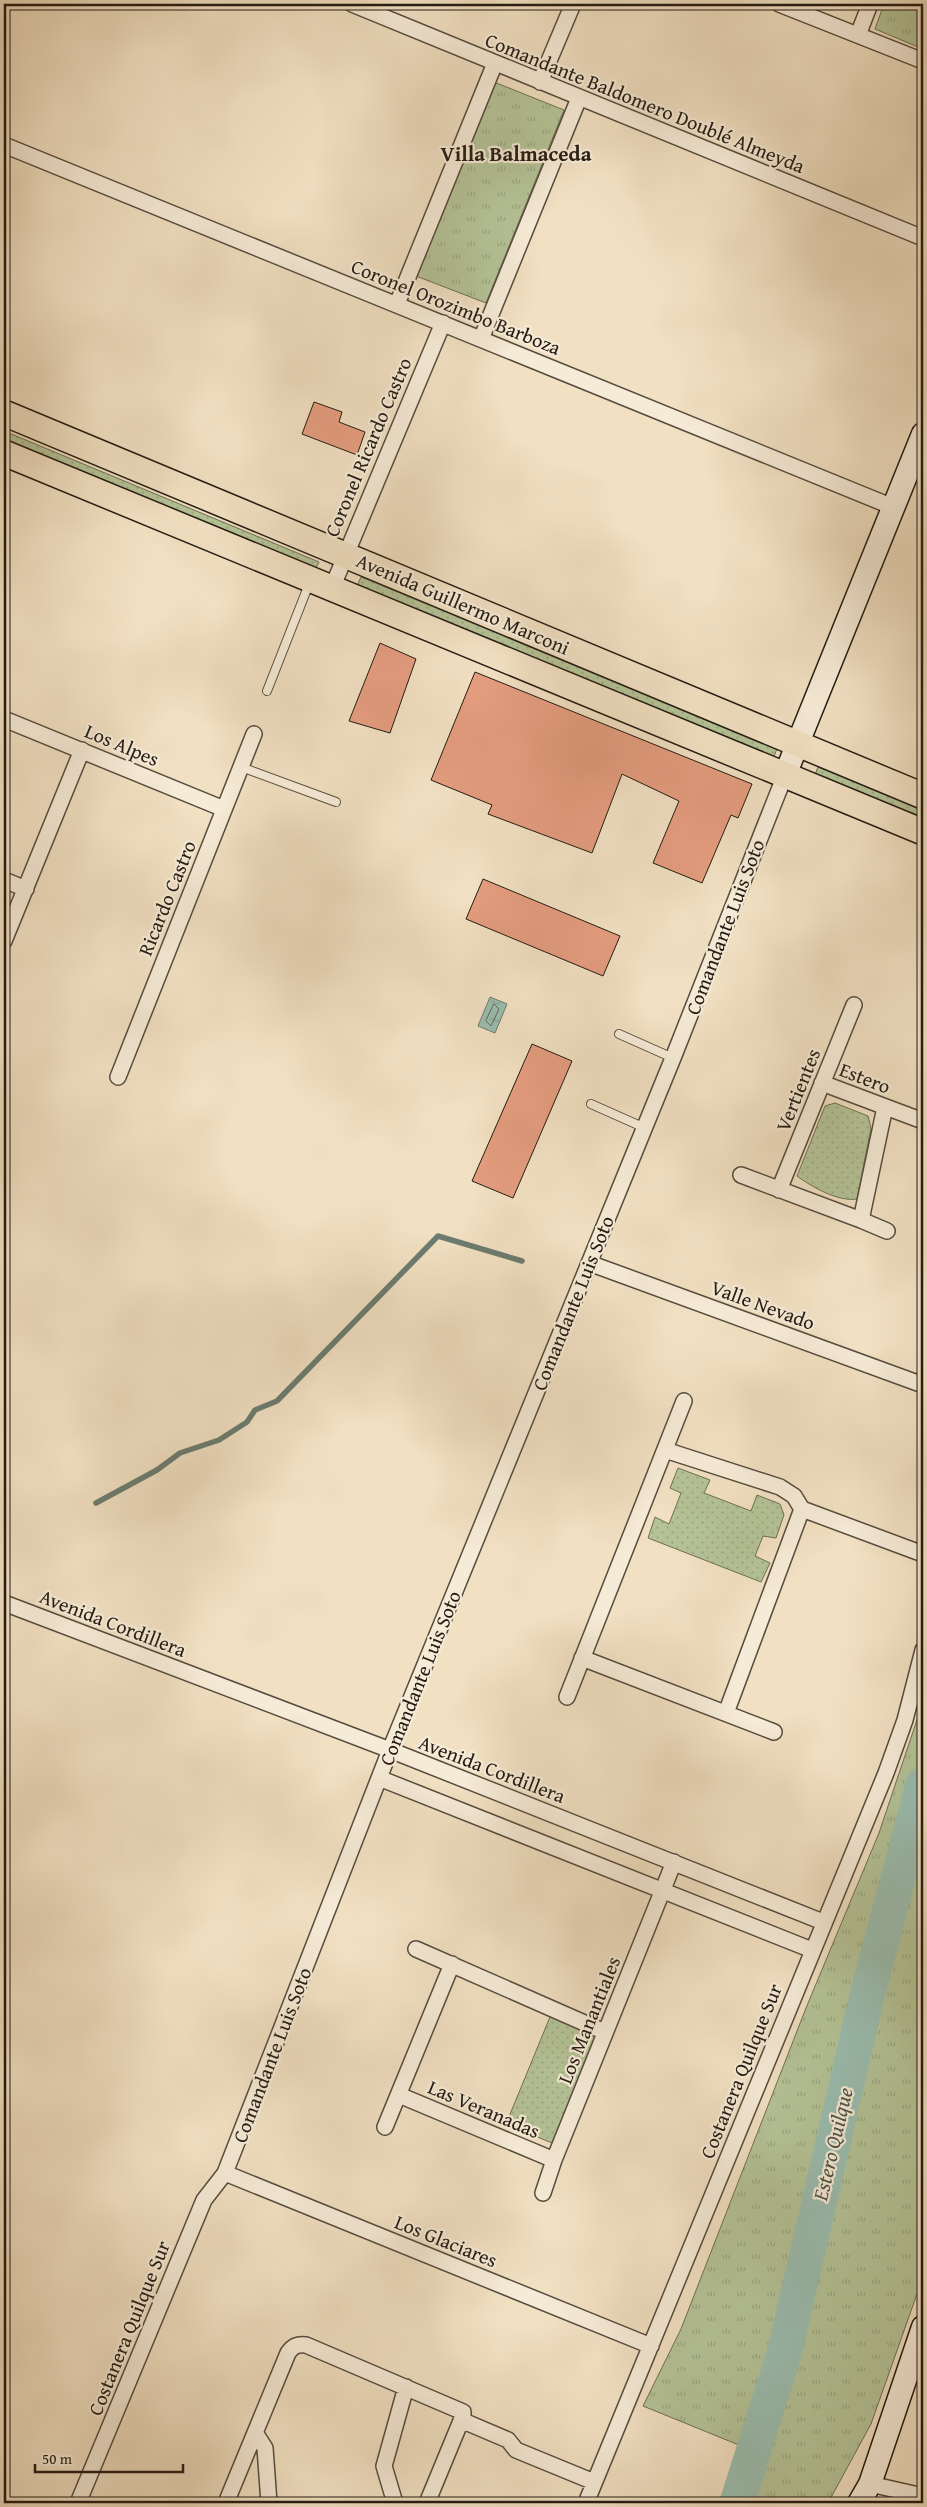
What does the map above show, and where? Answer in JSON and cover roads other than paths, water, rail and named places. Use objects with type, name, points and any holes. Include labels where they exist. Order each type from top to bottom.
[{"type":"main road","name":"Avenida Guillermo Marconi","points":[[4,413],[923,796]]},
{"type":"main road","name":"Avenida Guillermo Marconi","points":[[4,453],[923,832]]},
{"type":"street","name":"Comandante Baldomero Doublé Almeyda","points":[[352,4],[923,238]]},
{"type":"street","points":[[540,82],[573,4]]},
{"type":"street","points":[[779,4],[923,61]]},
{"type":"street","points":[[858,34],[870,4]]},
{"type":"street","points":[[397,304],[495,63]]},
{"type":"street","points":[[481,339],[579,98]]},
{"type":"street","name":"Coronel Orozimbo Barboza","points":[[4,145],[894,507]]},
{"type":"street","name":"Coronel Ricardo Castro","points":[[321,584],[345,555],[443,323]]},
{"type":"street","name":"Comandante Luis Soto","points":[[225,2173],[390,1750],[673,1058],[797,743],[923,434]]},
{"type":"street","name":"Los Alpes","points":[[4,719],[224,810]]},
{"type":"street","name":"Ricardo Castro","points":[[118,1077],[254,734]]},
{"type":"street","points":[[4,942],[82,750]]},
{"type":"street","points":[[4,880],[26,889]]},
{"type":"street","name":"Vertientes","points":[[779,1190],[854,1005]]},
{"type":"street","name":"Estero","points":[[822,1083],[923,1121]]},
{"type":"street","points":[[861,1220],[885,1107]]},
{"type":"street","points":[[741,1175],[887,1230]]},
{"type":"street","name":"Valle Nevado","points":[[589,1263],[923,1385]]},
{"type":"street","points":[[567,1697],[684,1401]]},
{"type":"street","points":[[665,1450],[780,1487],[794,1496],[802,1509],[923,1554]]},
{"type":"street","points":[[726,1713],[802,1509]]},
{"type":"street","name":"Avenida Cordillera","points":[[4,1603],[390,1750],[823,1922]]},
{"type":"street","name":"Costanera Quilque Sur","points":[[586,2503],[823,1922],[886,1773],[905,1720],[923,1650]]},
{"type":"street","points":[[582,1658],[774,1732]]},
{"type":"street","points":[[379,1778],[812,1950]]},
{"type":"street","name":"Los Manantiales","points":[[543,2193],[554,2160],[674,1862]]},
{"type":"street","points":[[416,1948],[605,2032]]},
{"type":"street","name":"Las Veranadas","points":[[385,2127],[452,1964]]},
{"type":"street","name":"Las Veranadas","points":[[399,2095],[554,2160]]},
{"type":"street","name":"Costanera Quilque Sur","points":[[78,2503],[204,2200],[225,2173]]},
{"type":"street","name":"Los Glaciares","points":[[225,2173],[651,2346]]},
{"type":"street","points":[[923,2327],[917,2361],[865,2494],[923,2496]]},
{"type":"street","points":[[226,2503],[288,2353],[293,2346],[300,2344],[462,2412],[461,2420],[427,2503]]},
{"type":"street","points":[[395,2503],[384,2466],[406,2387]]},
{"type":"street","points":[[461,2420],[508,2440],[516,2450],[594,2482]]},
{"type":"street","points":[[256,2434],[265,2448],[269,2503]]},
{"type":"lane","points":[[267,691],[321,584]]},
{"type":"lane","points":[[241,767],[336,802]]},
{"type":"lane","points":[[619,1034],[673,1058]]},
{"type":"lane","points":[[591,1104],[644,1128]]},
{"type":"water","points":[[490,997],[507,1004],[495,1033],[478,1026]]},
{"type":"waterway","points":[[96,1503],[157,1470],[180,1453],[219,1440],[247,1422],[255,1410],[277,1401],[438,1236],[522,1261]]},
{"type":"waterway","name":"Estero Quilque","points":[[737,2503],[784,2354],[867,1996],[923,1784]]},
{"type":"district","name":"Villa Balmaceda","points":[[516,154]]}]
